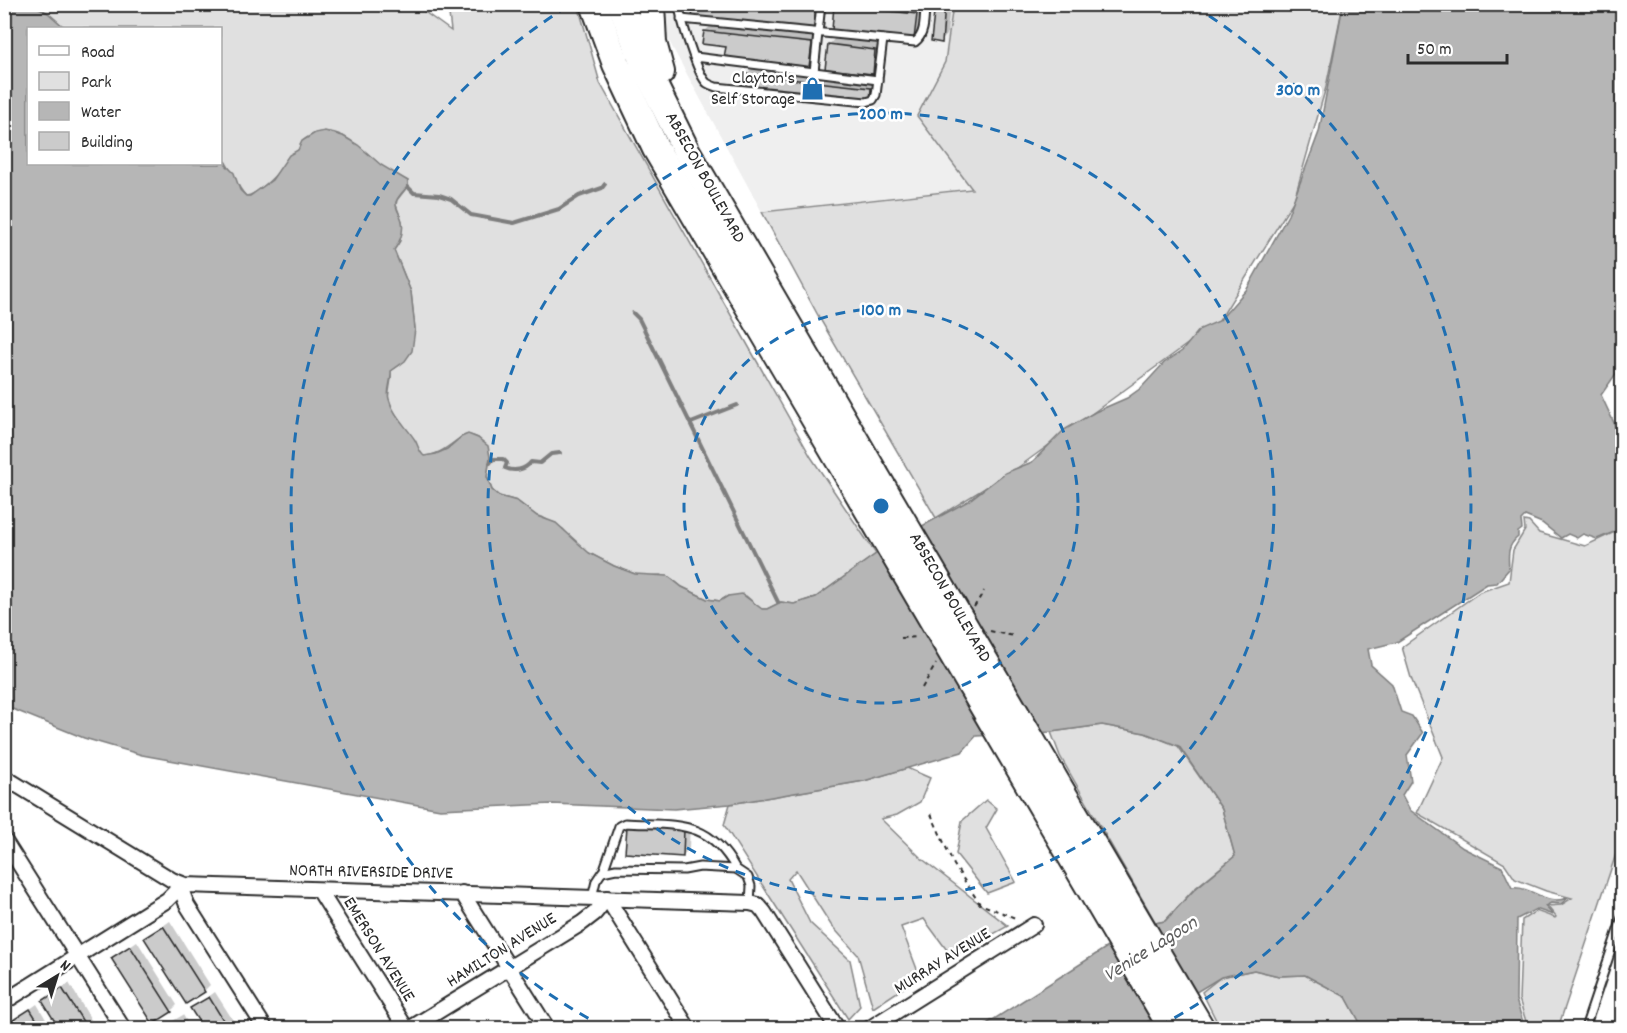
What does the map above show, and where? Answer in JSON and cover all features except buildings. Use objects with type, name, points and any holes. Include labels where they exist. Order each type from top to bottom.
[{"type":"highway","name":"ABSECON BOULEVARD","points":[[594,4],[616,64],[656,149],[865,480],[1183,1022]]},
{"type":"highway","name":"ABSECON BOULEVARD","points":[[621,4],[644,65],[686,150],[865,480]]},
{"type":"highway","points":[[651,4],[651,28],[655,51],[686,150]]},
{"type":"street","name":"NORTH RIVERSIDE DRIVE","points":[[4,777],[179,884],[750,903]]},
{"type":"street","points":[[4,840],[123,1029]]},
{"type":"street","points":[[4,1002],[167,900],[179,884]]},
{"type":"street","points":[[179,884],[187,905],[265,1029]]},
{"type":"street","name":"EMERSON AVENUE","points":[[319,890],[406,1029]]},
{"type":"street","points":[[462,893],[548,1029]]},
{"type":"street","points":[[607,898],[688,1029]]},
{"type":"street","name":"HAMILTON AVENUE","points":[[411,1029],[582,923],[595,913],[607,898]]},
{"type":"street","points":[[750,903],[758,905],[764,912],[837,1029]]},
{"type":"street","name":"MURRAY AVENUE","points":[[870,1029],[1034,925]]},
{"type":"lane","points":[[679,4],[681,19],[706,83],[716,87],[866,102],[873,100],[876,95],[882,39]]},
{"type":"lane","points":[[814,72],[821,4]]},
{"type":"lane","points":[[681,19],[915,42],[920,38],[925,4]]},
{"type":"lane","points":[[695,57],[878,80]]},
{"type":"lane","points":[[592,898],[596,881],[603,872],[619,826],[625,823],[688,826],[709,836],[726,852],[736,869],[748,877],[751,886],[750,903]]},
{"type":"lane","points":[[603,872],[616,869],[684,870],[700,867],[736,869]]},
{"type":"lane","points":[[1585,1029],[1623,918]]},
{"type":"path","points":[[931,814],[954,865],[980,904],[1034,925]]},
{"type":"shaded area","name":"Clayton's Self Storage","points":[[664,5],[953,5],[945,62],[917,116],[972,189],[762,212],[664,32]]},
{"type":"green space","points":[[34,5],[415,5],[451,31],[448,5],[578,5],[600,83],[811,457],[876,554],[816,597],[794,604],[781,602],[767,609],[761,609],[746,596],[728,596],[720,601],[707,599],[661,575],[643,576],[614,566],[589,553],[563,529],[537,516],[517,501],[499,496],[492,490],[487,477],[490,457],[478,438],[465,436],[438,453],[423,456],[393,410],[388,398],[391,371],[401,364],[415,329],[411,292],[394,250],[400,241],[402,221],[396,205],[397,200],[408,186],[408,181],[383,167],[350,140],[331,132],[320,132],[304,140],[274,177],[259,190],[246,196],[222,157],[222,27],[64,27],[48,13]]},
{"type":"green space","points":[[953,5],[1343,5],[1326,87],[1294,200],[1219,321],[1016,469],[936,518],[820,319],[762,212],[972,189],[917,116],[945,62]]},
{"type":"green space","points":[[1622,518],[1622,836],[1558,1028],[1528,1028],[1519,999],[1522,920],[1536,911],[1555,918],[1547,906],[1561,905],[1572,898],[1515,879],[1505,864],[1417,813],[1443,757],[1411,678],[1402,647],[1480,592],[1509,582],[1513,550],[1525,530],[1524,521],[1529,522],[1539,533],[1585,546],[1615,532]]},
{"type":"green space","points":[[1102,725],[1145,733],[1178,746],[1222,809],[1235,856],[1194,889],[1165,921],[1156,923],[1060,756],[1051,732]]},
{"type":"green space","points":[[907,768],[930,778],[920,802],[897,815],[881,819],[921,858],[1008,926],[952,957],[924,919],[901,927],[920,977],[873,1008],[858,955],[831,925],[796,870],[788,879],[810,923],[850,960],[860,1006],[848,1019],[724,825],[730,804],[864,781]]},
{"type":"green space","points":[[986,800],[997,809],[986,828],[1016,882],[987,893],[956,854],[962,821]]},
{"type":"green space","points":[[1254,970],[1279,976],[1305,975],[1346,997],[1363,1028],[1220,1028],[1202,992],[1221,977]]},
{"type":"water","name":"Venice Lagoon","points":[[4,5],[34,5],[48,13],[64,27],[27,27],[27,165],[222,165],[222,157],[234,173],[240,190],[246,196],[250,196],[272,180],[289,155],[298,150],[302,141],[315,133],[325,131],[343,136],[358,145],[381,165],[408,181],[408,186],[396,202],[402,229],[400,240],[394,250],[411,292],[415,329],[412,351],[405,361],[391,371],[388,396],[393,410],[415,440],[422,454],[424,456],[436,454],[468,434],[478,438],[488,446],[490,457],[487,477],[492,490],[499,496],[517,501],[537,516],[556,523],[589,553],[635,574],[668,576],[682,587],[707,599],[720,601],[728,596],[742,594],[762,609],[767,609],[781,602],[794,604],[816,597],[876,554],[968,501],[1005,473],[1032,462],[1064,430],[1095,412],[1127,398],[1141,388],[1164,363],[1182,351],[1200,329],[1219,321],[1247,289],[1288,215],[1319,132],[1343,5],[1622,5],[1622,365],[1601,395],[1622,440],[1622,518],[1614,532],[1597,539],[1583,534],[1577,538],[1568,534],[1561,538],[1542,523],[1525,516],[1521,520],[1522,529],[1510,547],[1509,569],[1497,583],[1487,584],[1397,642],[1368,649],[1371,665],[1392,684],[1401,712],[1412,716],[1423,733],[1407,755],[1411,781],[1402,795],[1410,810],[1463,848],[1502,867],[1512,888],[1527,890],[1552,900],[1568,898],[1561,904],[1551,903],[1545,906],[1553,915],[1536,909],[1517,919],[1516,1000],[1525,1028],[1363,1028],[1346,997],[1305,975],[1279,976],[1254,970],[1221,977],[1137,1028],[980,1028],[1140,926],[1165,921],[1194,890],[1235,856],[1222,809],[1179,746],[1145,733],[1102,725],[1051,732],[976,736],[962,752],[864,781],[730,804],[674,809],[552,804],[440,809],[142,755],[84,738],[5,706]]},
{"type":"waterway","points":[[408,187],[414,193],[439,195],[451,199],[471,215],[514,223],[559,209],[579,196],[602,188],[605,184]]},
{"type":"waterway","points":[[633,313],[639,319],[778,602]]},
{"type":"waterway","points":[[691,423],[737,405]]},
{"type":"waterway","points":[[490,463],[493,459],[503,459],[507,463],[505,468],[519,470],[531,462],[540,463],[551,454],[560,453]]},
{"type":"place","name":"Clayton's Self Storage","points":[[813,89]]}]
